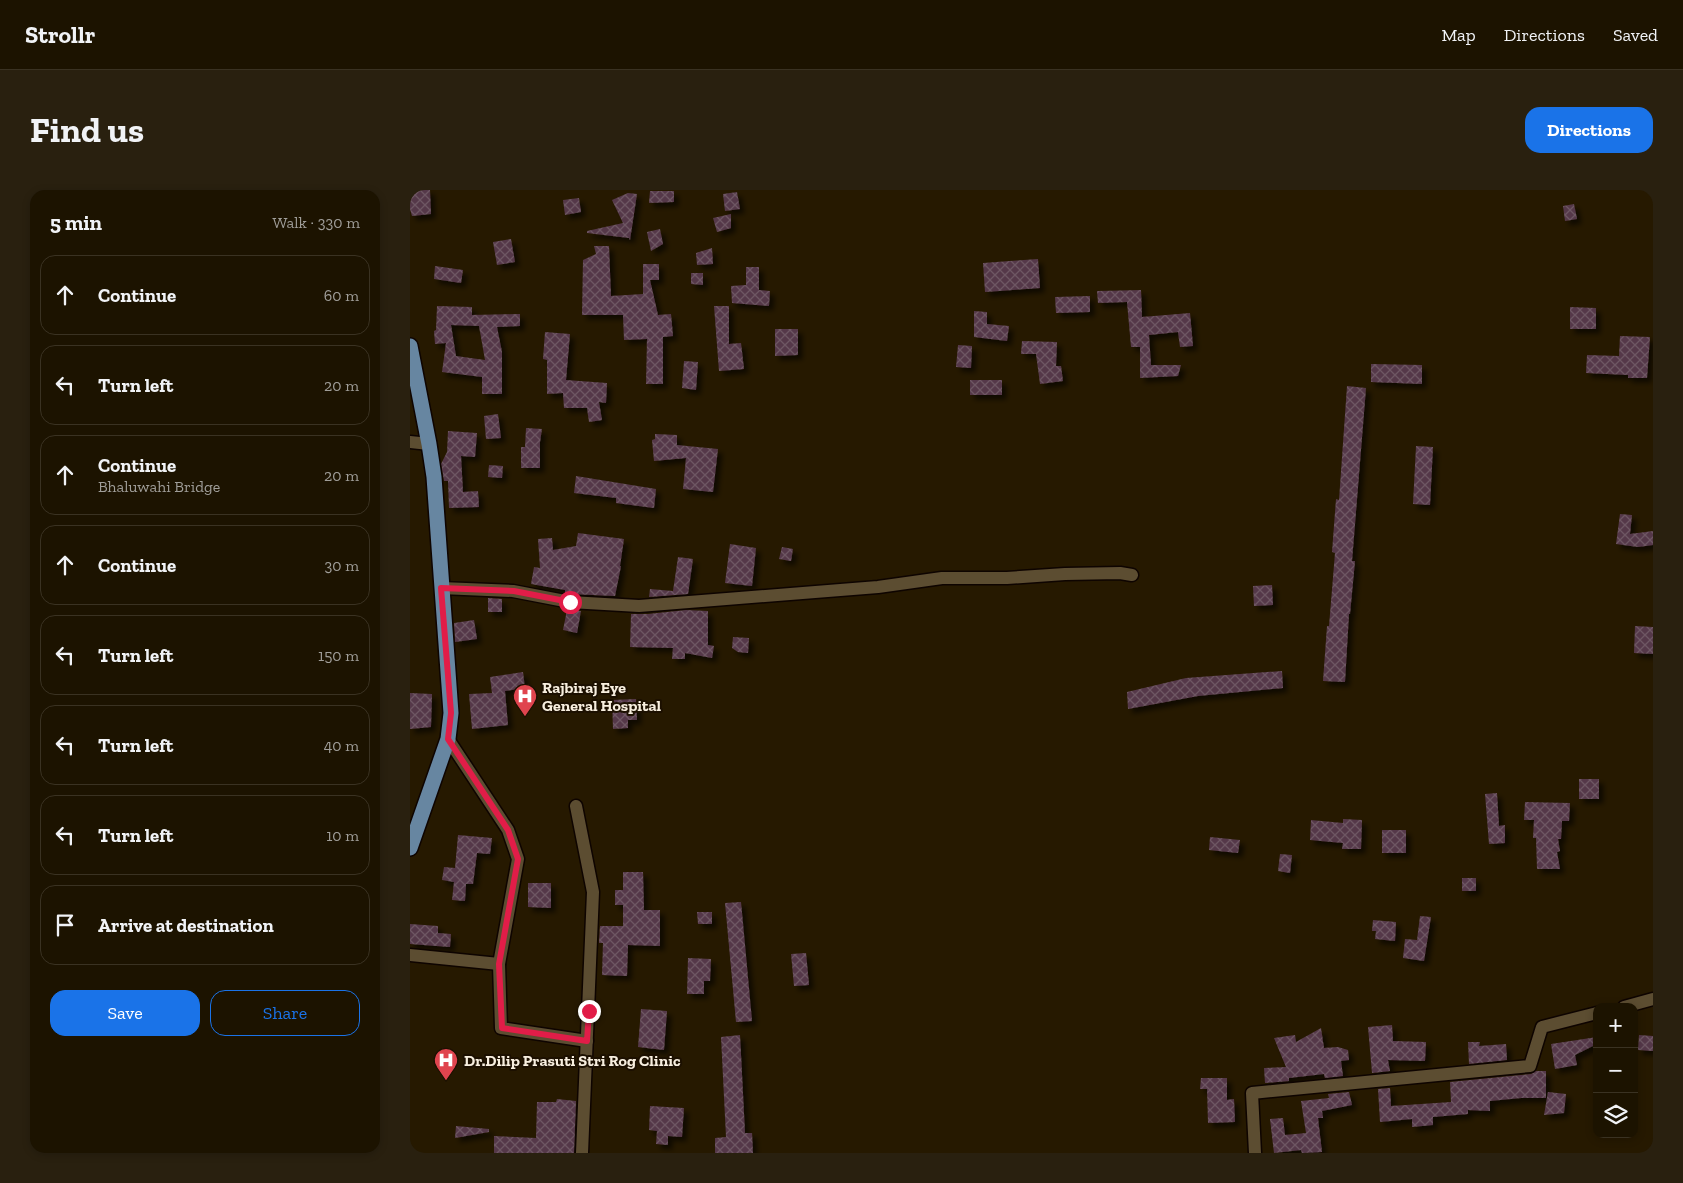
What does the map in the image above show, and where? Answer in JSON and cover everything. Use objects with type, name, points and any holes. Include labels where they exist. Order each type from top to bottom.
[{"type":"main road","points":[[410,346],[430,444],[434,477],[451,713],[448,739],[410,848]]},
{"type":"street","points":[[410,442],[430,444]]},
{"type":"street","points":[[441,588],[514,591],[570,602],[639,606],[878,587],[942,578],[1007,578],[1092,573],[1132,575]]},
{"type":"street","points":[[448,739],[508,830],[518,859],[499,964],[502,1028],[587,1041]]},
{"type":"street","points":[[576,806],[592,892],[582,1153]]},
{"type":"street","points":[[410,955],[499,964]]},
{"type":"street","points":[[1638,1003],[1653,999]]},
{"type":"street","points":[[1255,1153],[1252,1093],[1530,1066],[1542,1027],[1593,1015]]},
{"type":"building","points":[[410,190],[430,190],[431,214],[412,216]]},
{"type":"building","points":[[650,191],[674,191],[674,202],[649,203]]},
{"type":"building","points":[[737,192],[740,209],[725,211],[723,194]]},
{"type":"building","points":[[628,193],[637,194],[630,240],[629,238],[587,233],[587,231],[623,223],[612,200]]},
{"type":"building","points":[[579,198],[581,212],[565,215],[563,200]]},
{"type":"building","points":[[1574,204],[1577,219],[1565,221],[1563,206]]},
{"type":"building","points":[[731,214],[731,228],[717,232],[713,218]]},
{"type":"building","points":[[660,229],[663,244],[651,251],[647,232]]},
{"type":"building","points":[[511,239],[515,262],[497,265],[493,242]]},
{"type":"building","points":[[594,246],[609,246],[611,296],[643,294],[643,264],[659,264],[659,280],[650,280],[658,315],[671,314],[673,336],[663,337],[663,384],[646,384],[647,339],[624,340],[623,315],[582,315],[583,260],[596,254]]},
{"type":"building","points":[[712,248],[713,264],[697,265],[696,253]]},
{"type":"building","points":[[1038,259],[1040,288],[985,292],[983,263]]},
{"type":"building","points":[[435,266],[463,270],[461,283],[434,279]]},
{"type":"building","points":[[746,267],[759,267],[759,290],[770,291],[769,306],[732,303],[731,286],[746,285]]},
{"type":"building","points":[[691,273],[703,273],[703,285],[691,284]]},
{"type":"building","points":[[1141,290],[1142,317],[1190,313],[1193,346],[1180,347],[1178,332],[1149,335],[1151,365],[1181,365],[1178,376],[1140,378],[1140,347],[1131,347],[1127,302],[1098,303],[1097,291]]},
{"type":"building","points":[[1090,296],[1090,312],[1056,313],[1055,297]]},
{"type":"building","points":[[437,306],[472,307],[472,315],[520,314],[520,326],[497,327],[502,352],[502,394],[482,394],[482,377],[442,372],[446,343],[435,344],[434,331],[436,330]],"holes":[[[451,325],[479,326],[485,360],[456,356]]]},
{"type":"building","points":[[714,306],[729,306],[729,344],[741,343],[744,369],[719,371]]},
{"type":"building","points":[[1570,307],[1596,308],[1596,329],[1570,329]]},
{"type":"building","points":[[974,311],[987,312],[987,324],[1009,326],[1007,341],[974,337]]},
{"type":"building","points":[[775,329],[798,329],[798,355],[775,356]]},
{"type":"building","points":[[545,332],[570,334],[566,380],[607,383],[606,403],[599,402],[602,420],[589,422],[587,408],[564,408],[563,393],[547,394],[547,360],[543,359]]},
{"type":"building","points":[[1620,336],[1650,337],[1647,378],[1628,378],[1628,375],[1586,373],[1587,355],[1619,356]]},
{"type":"building","points":[[1022,341],[1057,342],[1056,366],[1061,366],[1063,381],[1040,384],[1036,354],[1021,354]]},
{"type":"building","points":[[958,345],[972,346],[971,368],[956,367]]},
{"type":"building","points":[[684,361],[698,362],[696,390],[682,388]]},
{"type":"building","points":[[1371,364],[1422,365],[1422,384],[1371,382]]},
{"type":"building","points":[[970,380],[1002,380],[1002,395],[970,395]]},
{"type":"building","points":[[1347,386],[1366,388],[1352,561],[1355,561],[1349,614],[1345,682],[1323,681],[1335,553],[1332,552],[1336,499],[1339,500]]},
{"type":"building","points":[[498,414],[501,438],[486,439],[484,416]]},
{"type":"building","points":[[526,428],[542,429],[540,468],[521,468],[521,447],[525,447]]},
{"type":"building","points":[[448,431],[477,433],[475,457],[461,456],[463,492],[478,491],[479,507],[449,508],[448,481],[444,481],[441,464],[447,452]]},
{"type":"building","points":[[655,434],[677,435],[677,445],[718,449],[713,492],[683,489],[686,458],[654,461],[652,440],[655,439]]},
{"type":"building","points":[[1416,446],[1433,447],[1430,505],[1413,504]]},
{"type":"building","points":[[489,465],[503,466],[502,478],[488,477]]},
{"type":"building","points":[[576,476],[656,489],[654,508],[616,503],[616,498],[574,493]]},
{"type":"building","points":[[1620,514],[1632,515],[1630,534],[1653,531],[1653,545],[1638,547],[1616,544]]},
{"type":"building","points":[[578,533],[624,539],[615,596],[571,594],[565,593],[565,590],[531,584],[534,567],[540,568],[538,539],[552,538],[553,550],[576,546]]},
{"type":"building","points":[[730,544],[756,548],[752,586],[725,583]]},
{"type":"building","points":[[782,547],[793,549],[791,561],[779,559]]},
{"type":"building","points":[[678,557],[693,559],[688,594],[649,597],[650,589],[673,591]]},
{"type":"building","points":[[1272,585],[1273,605],[1254,606],[1253,586]]},
{"type":"building","points":[[488,598],[502,599],[502,612],[488,612]]},
{"type":"building","points":[[567,610],[581,611],[577,633],[563,630]]},
{"type":"building","points":[[686,610],[708,611],[708,645],[714,646],[712,658],[685,653],[685,659],[672,659],[673,648],[630,647],[631,614]]},
{"type":"building","points":[[474,620],[477,639],[455,642],[454,623]]},
{"type":"building","points":[[1635,626],[1653,627],[1653,654],[1634,653]]},
{"type":"building","points":[[733,637],[749,638],[748,653],[738,652],[732,648]]},
{"type":"building","points":[[1282,671],[1283,688],[1198,696],[1128,709],[1127,692],[1186,678]]},
{"type":"building","points":[[523,672],[525,688],[505,691],[508,725],[472,729],[469,694],[492,693],[490,677]]},
{"type":"building","points":[[410,693],[432,694],[431,727],[410,729]]},
{"type":"building","points":[[636,699],[637,720],[628,720],[628,728],[613,729],[612,700]]},
{"type":"building","points":[[1579,779],[1599,779],[1599,799],[1579,799]]},
{"type":"building","points":[[1497,793],[1499,826],[1505,825],[1505,843],[1489,844],[1485,794]]},
{"type":"building","points":[[1525,802],[1570,803],[1569,821],[1562,821],[1561,839],[1558,839],[1560,851],[1557,852],[1560,869],[1537,869],[1536,838],[1533,838],[1534,820],[1524,820]]},
{"type":"building","points":[[1343,819],[1362,820],[1361,849],[1342,849],[1343,843],[1310,840],[1311,820],[1343,823]]},
{"type":"building","points":[[1382,830],[1406,830],[1406,853],[1382,853]]},
{"type":"building","points":[[458,835],[492,838],[490,854],[477,853],[473,884],[466,884],[465,901],[452,900],[454,882],[442,880],[444,867],[455,868]]},
{"type":"building","points":[[1210,837],[1240,840],[1238,853],[1209,850]]},
{"type":"building","points":[[1280,854],[1292,855],[1290,873],[1278,871]]},
{"type":"building","points":[[623,872],[643,872],[644,910],[660,910],[660,946],[628,945],[627,976],[602,975],[603,943],[599,943],[600,926],[623,926],[623,905],[615,905],[615,890],[623,890]]},
{"type":"building","points":[[1462,878],[1476,878],[1476,891],[1462,891]]},
{"type":"building","points":[[528,883],[551,883],[551,908],[528,907]]},
{"type":"building","points":[[741,902],[752,1021],[736,1022],[725,903]]},
{"type":"building","points":[[697,912],[712,912],[712,924],[698,924]]},
{"type":"building","points":[[1420,916],[1431,917],[1424,961],[1403,958],[1405,939],[1417,940]]},
{"type":"building","points":[[1373,920],[1396,922],[1395,941],[1375,939],[1376,931],[1372,931]]},
{"type":"building","points":[[410,924],[438,926],[438,933],[451,934],[450,947],[410,944]]},
{"type":"building","points":[[806,953],[809,985],[794,986],[791,954]]},
{"type":"building","points":[[688,958],[711,959],[710,981],[704,981],[704,994],[687,994]]},
{"type":"building","points":[[641,1009],[667,1011],[664,1050],[638,1047]]},
{"type":"building","points":[[1392,1025],[1393,1041],[1426,1042],[1425,1061],[1388,1060],[1390,1071],[1372,1073],[1368,1027]]},
{"type":"building","points":[[1321,1028],[1324,1048],[1338,1047],[1348,1050],[1349,1060],[1341,1061],[1343,1076],[1325,1078],[1324,1074],[1289,1078],[1289,1081],[1265,1083],[1264,1068],[1286,1067],[1274,1038],[1295,1035],[1296,1042]]},
{"type":"building","points":[[740,1035],[745,1133],[752,1133],[753,1153],[715,1153],[715,1138],[726,1137],[721,1037]]},
{"type":"building","points":[[1639,1035],[1653,1036],[1653,1051],[1638,1050]]},
{"type":"building","points":[[1593,1038],[1593,1046],[1575,1055],[1577,1065],[1555,1069],[1551,1044]]},
{"type":"building","points":[[1468,1042],[1480,1042],[1479,1046],[1506,1044],[1507,1060],[1469,1064]]},
{"type":"building","points":[[1536,1071],[1546,1071],[1546,1098],[1490,1101],[1490,1111],[1468,1110],[1468,1114],[1433,1117],[1433,1125],[1412,1127],[1412,1119],[1380,1122],[1378,1089],[1390,1088],[1391,1106],[1451,1102],[1450,1082],[1531,1074]]},
{"type":"building","points":[[1201,1078],[1227,1078],[1227,1100],[1234,1099],[1235,1122],[1208,1123],[1207,1089],[1200,1089]]},
{"type":"building","points":[[1349,1092],[1352,1105],[1322,1111],[1323,1118],[1318,1118],[1322,1152],[1302,1153],[1301,1150],[1274,1153],[1270,1119],[1283,1118],[1285,1135],[1306,1133],[1301,1101],[1329,1098],[1328,1094]]},
{"type":"building","points":[[1548,1092],[1566,1094],[1564,1113],[1544,1115]]},
{"type":"building","points":[[557,1099],[576,1101],[574,1153],[494,1153],[494,1136],[536,1138],[537,1102],[556,1102]]},
{"type":"building","points":[[650,1106],[684,1108],[682,1137],[668,1136],[668,1145],[656,1144],[657,1131],[649,1130]]},
{"type":"building","points":[[456,1126],[489,1129],[489,1132],[455,1138]]},
{"type":"place","name":"Rajbiraj Eye General Hospital","points":[[525,717]]},
{"type":"place","name":"Dr.Dilip Prasuti Stri Rog Clinic","points":[[446,1081]]},
{"type":"route","points":[[570,602],[514,591],[441,588],[451,713],[448,739],[508,830],[518,859],[499,964],[502,1028],[587,1041],[589,1011]]}]
